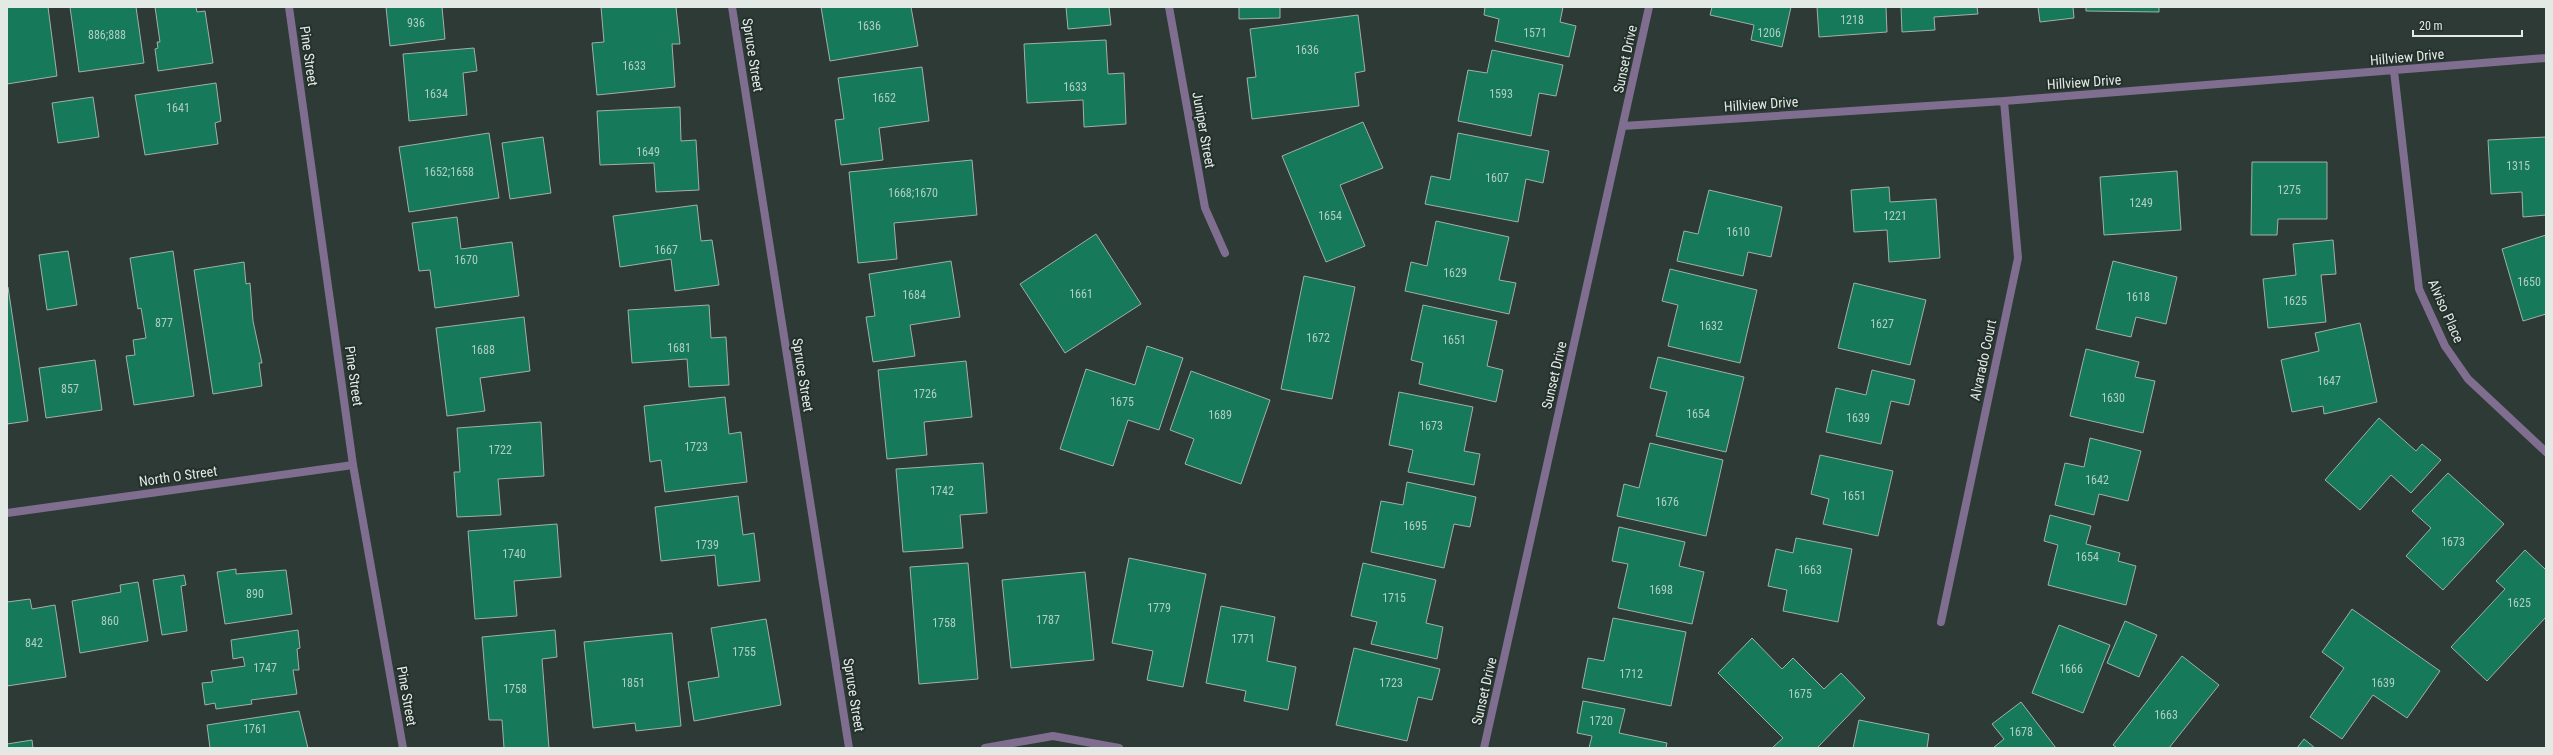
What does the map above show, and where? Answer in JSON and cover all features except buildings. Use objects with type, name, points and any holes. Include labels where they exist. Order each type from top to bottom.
[{"type":"street","name":"Pine Street","points":[[289,7],[354,465],[403,748]]},
{"type":"street","name":"Spruce Street","points":[[732,7],[849,748]]},
{"type":"street","name":"Juniper Street","points":[[1169,7],[1205,208],[1225,253]]},
{"type":"street","name":"Sunset Drive","points":[[1484,748],[1649,7]]},
{"type":"street","name":"Hillview Drive","points":[[1623,126],[2004,101],[2546,58]]},
{"type":"street","name":"Alviso Place","points":[[2394,71],[2419,289],[2445,346],[2468,379],[2546,452]]},
{"type":"street","name":"Alvarado Court","points":[[1942,622],[2018,258],[2004,101]]},
{"type":"street","name":"North O Street","points":[[7,513],[354,465]]},
{"type":"street","points":[[985,748],[1053,736],[1119,748]]}]
